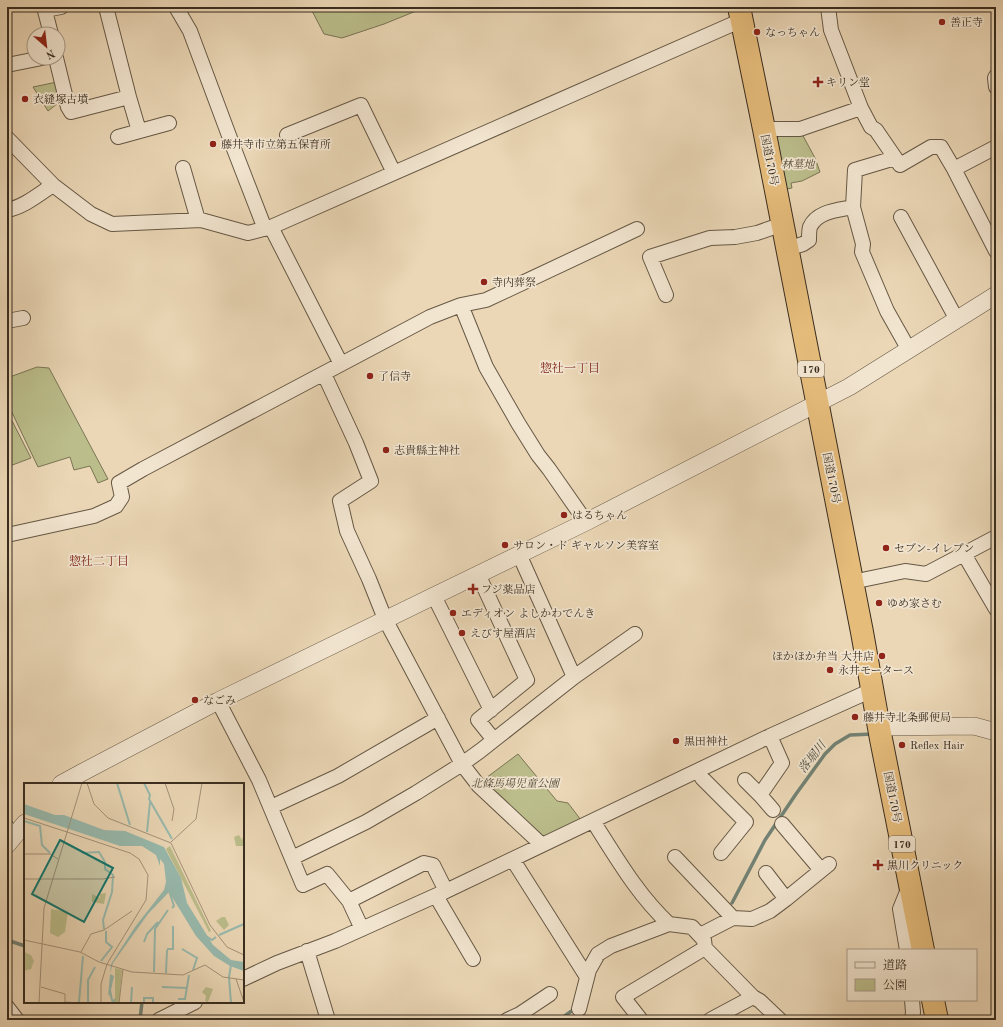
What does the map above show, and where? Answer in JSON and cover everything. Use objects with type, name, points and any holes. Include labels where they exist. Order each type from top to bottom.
[{"type":"highway","name":"国道170号","points":[[740,14],[764,129],[923,949]]},
{"type":"highway","points":[[933,1001],[937,1020]]},
{"type":"street","points":[[49,26],[45,9],[61,7]]},
{"type":"street","points":[[106,7],[139,131]]},
{"type":"street","points":[[176,7],[190,31],[234,149],[268,228],[341,364]]},
{"type":"street","points":[[828,7],[831,30],[861,108],[871,127],[876,130],[900,165],[931,147],[941,147],[954,169],[996,251]]},
{"type":"street","points":[[7,138],[52,185],[91,214],[112,224],[201,220],[248,233],[268,228],[394,173],[740,14]]},
{"type":"street","points":[[7,65],[26,61]]},
{"type":"street","points":[[58,66],[68,107],[71,112],[129,97]]},
{"type":"street","points":[[996,76],[996,86]]},
{"type":"street","points":[[286,135],[361,105],[394,173]]},
{"type":"street","points":[[764,129],[800,130],[861,108]]},
{"type":"street","points":[[118,136],[169,123]]},
{"type":"street","points":[[954,169],[996,147]]},
{"type":"street","points":[[895,158],[856,170],[853,207],[863,244],[862,252],[887,311],[909,350]]},
{"type":"street","points":[[183,168],[198,220]]},
{"type":"street","points":[[7,210],[13,209],[22,204],[52,185]]},
{"type":"street","points":[[787,249],[803,244],[809,240],[810,227],[820,216],[853,207]]},
{"type":"street","points":[[901,217],[957,320]]},
{"type":"street","points":[[666,295],[650,257],[710,238],[735,237],[757,233],[782,224]]},
{"type":"street","points":[[7,535],[94,516],[116,506],[122,497],[119,483],[341,364],[430,317],[461,305],[486,300],[637,229]]},
{"type":"street","points":[[63,783],[218,701],[586,522],[693,468],[817,402],[849,387],[996,295]]},
{"type":"street","points":[[461,305],[486,367],[518,423],[538,455],[586,522]]},
{"type":"street","points":[[7,322],[23,318]]},
{"type":"street","points":[[324,374],[356,443],[371,481],[340,501],[347,530],[369,579],[385,620],[462,764],[479,786],[542,845]]},
{"type":"street","points":[[852,582],[905,571],[926,574],[996,537]]},
{"type":"street","points":[[519,554],[574,677]]},
{"type":"street","points":[[964,554],[996,609]]},
{"type":"street","points":[[478,574],[527,680],[478,720],[494,740]]},
{"type":"street","points":[[434,596],[491,710]]},
{"type":"street","points":[[292,858],[366,822],[462,764],[574,677],[635,634]]},
{"type":"street","points":[[244,978],[277,962],[335,941],[513,860],[770,736],[872,690]]},
{"type":"street","points":[[218,701],[259,780],[303,885],[327,874],[349,901],[362,929]]},
{"type":"street","points":[[271,807],[338,776],[438,718]]},
{"type":"street","points":[[880,732],[974,726],[996,732]]},
{"type":"street","points":[[760,795],[782,763],[770,736]]},
{"type":"street","points":[[699,770],[702,778],[746,822],[721,853]]},
{"type":"street","points":[[745,780],[773,810]]},
{"type":"street","points":[[593,821],[634,886],[668,924]]},
{"type":"street","points":[[641,1020],[623,997],[734,918],[752,919],[770,911],[786,900],[825,867],[782,824]]},
{"type":"street","points":[[9,837],[24,825]]},
{"type":"street","points":[[675,857],[734,918]]},
{"type":"street","points":[[513,860],[587,977]]},
{"type":"street","points":[[349,901],[424,863],[433,865],[441,893],[473,959]]},
{"type":"street","points":[[766,873],[786,900]]},
{"type":"street","points":[[907,949],[900,909],[910,885]]},
{"type":"street","points":[[578,1009],[589,970],[598,954],[611,946],[668,924],[692,927],[702,941],[753,996],[760,1000],[780,1020]]},
{"type":"street","points":[[307,951],[328,1020]]},
{"type":"street","points":[[507,1020],[520,1014],[550,994]]},
{"type":"street","points":[[710,1020],[753,996]]},
{"type":"street","points":[[912,1001],[912,1020]]},
{"type":"street","points":[[169,1018],[193,1003]]},
{"type":"street","points":[[7,1007],[17,1020]]},
{"type":"green space","points":[[310,7],[426,7],[384,24],[342,38],[324,34]]},
{"type":"green space","points":[[57,82],[62,100],[48,111],[33,87]]},
{"type":"green space","name":"林墓地","points":[[801,132],[815,158],[820,172],[802,181],[791,183],[792,188],[786,189],[775,136]]},
{"type":"green space","points":[[37,367],[49,368],[108,479],[98,483],[90,466],[74,470],[70,457],[38,467],[7,402],[7,378]]},
{"type":"green space","points":[[7,411],[31,458],[7,467]]},
{"type":"green space","name":"北條馬場児童公園","points":[[518,754],[557,801],[568,803],[581,820],[544,839],[482,781]]},
{"type":"waterway","name":"落堀川","points":[[732,903],[765,840],[825,754],[835,744],[850,735],[873,734]]},
{"type":"waterway","name":"落堀川","points":[[7,940],[24,946]]},
{"type":"waterway","name":"落堀川","points":[[140,1020],[142,1003]]},
{"type":"waterway","name":"落堀川","points":[[559,1020],[573,1010]]},
{"type":"place","name":"善正寺","points":[[942,22]]},
{"type":"place","name":"なっちゃん","points":[[757,32]]},
{"type":"place","name":"キリン堂","points":[[818,82]]},
{"type":"place","name":"衣縫塚古墳","points":[[25,99]]},
{"type":"place","name":"藤井寺市立第五保育所","points":[[213,144]]},
{"type":"place","name":"寺内葬祭","points":[[484,282]]},
{"type":"place","name":"了信寺","points":[[370,376]]},
{"type":"place","name":"志貴縣主神社","points":[[386,450]]},
{"type":"place","name":"はるちゃん","points":[[564,515]]},
{"type":"place","name":"サロン・ド ギャルソン美容室","points":[[505,545]]},
{"type":"place","name":"セブン-イレブン","points":[[886,548]]},
{"type":"place","name":"フジ薬品店","points":[[473,589]]},
{"type":"place","name":"ゆめ家さむ","points":[[879,603]]},
{"type":"place","name":"エディオン よしかわでんき","points":[[453,613]]},
{"type":"place","name":"えびす屋酒店","points":[[462,633]]},
{"type":"place","name":"ほかほか弁当 大井店","points":[[882,656]]},
{"type":"place","name":"永井モータース","points":[[830,670]]},
{"type":"place","name":"なごみ","points":[[195,700]]},
{"type":"place","name":"藤井寺北条郵便局","points":[[855,717]]},
{"type":"place","name":"黒田神社","points":[[676,741]]},
{"type":"place","name":"Reflex Hair","points":[[902,745]]},
{"type":"place","name":"黒川クリニック","points":[[878,865]]},
{"type":"district","name":"惣社一丁目","points":[[570,368]]},
{"type":"district","name":"惣社二丁目","points":[[99,561]]}]
